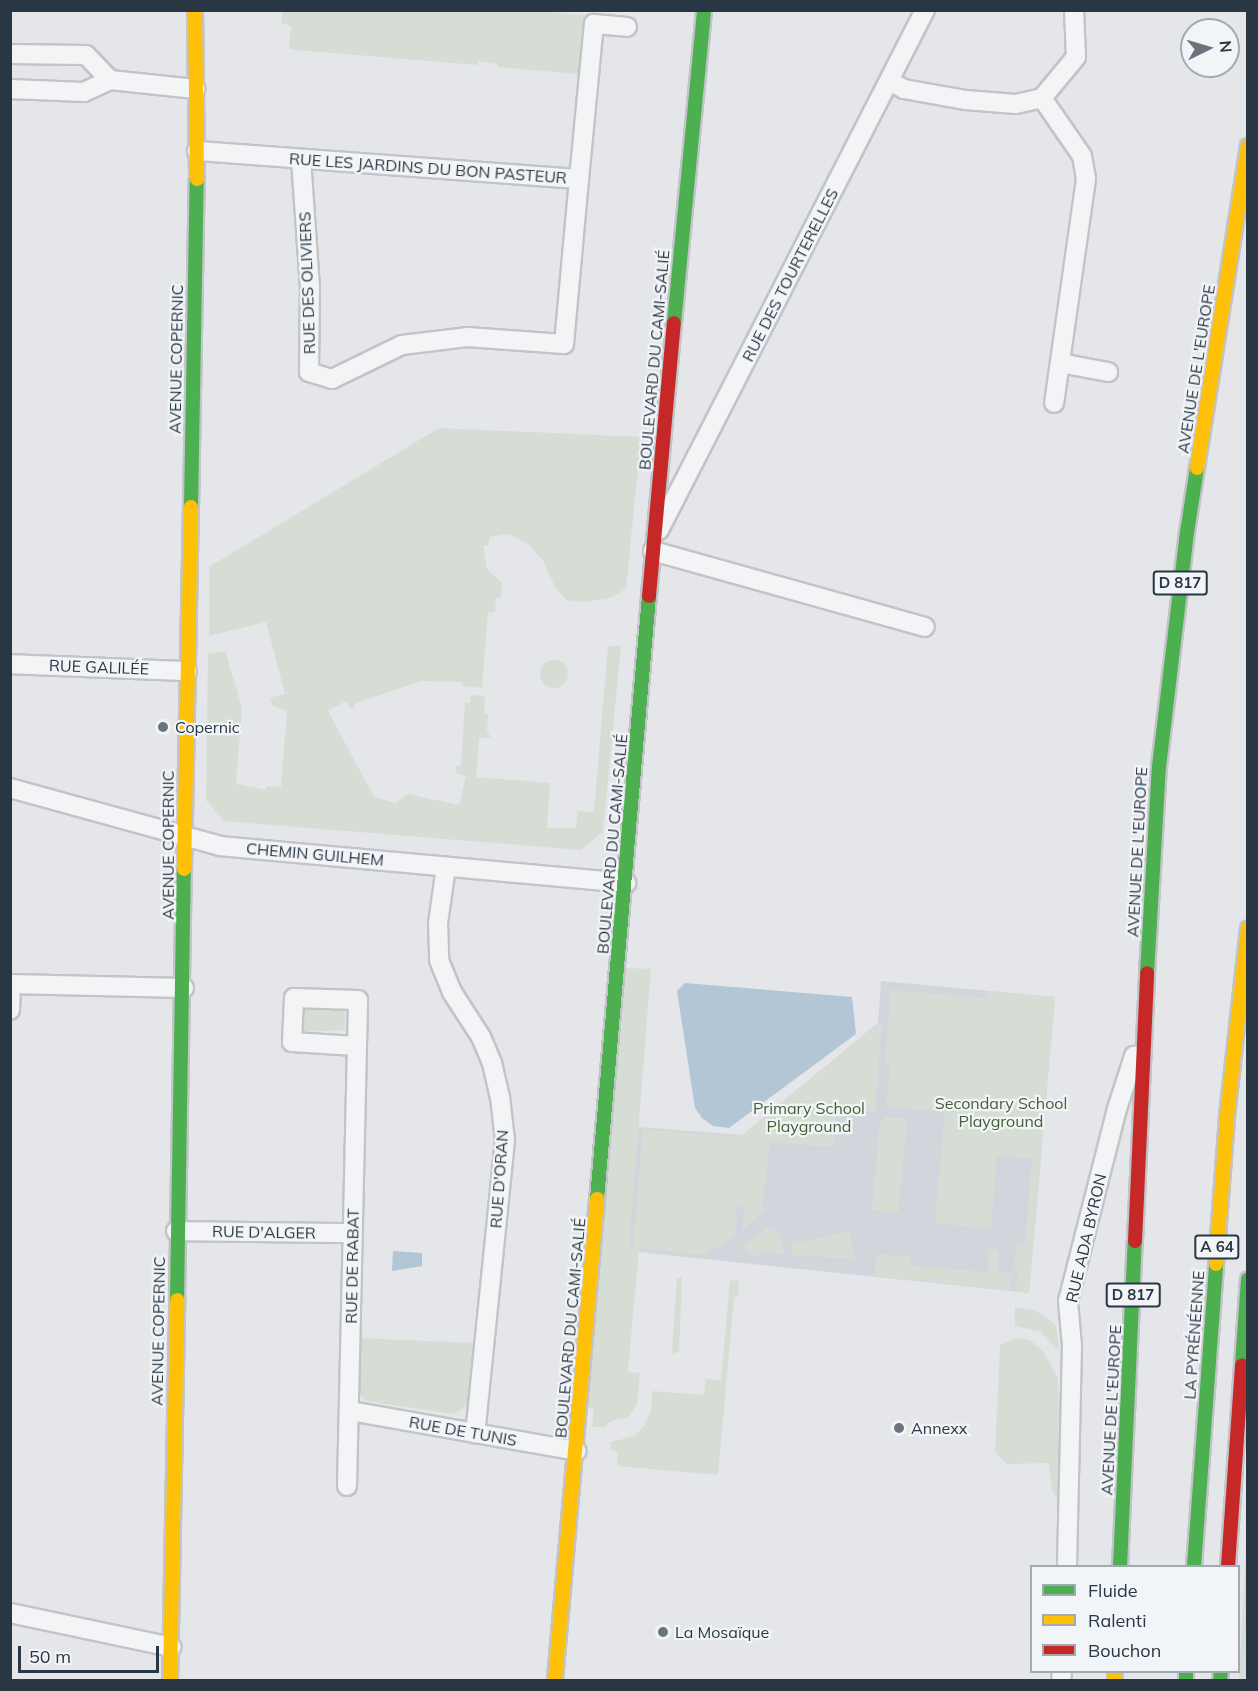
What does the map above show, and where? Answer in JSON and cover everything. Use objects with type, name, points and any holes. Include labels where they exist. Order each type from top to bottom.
[{"type":"main road","name":"AVENUE COPERNIC","points":[[170,1680],[176,1231],[184,988],[184,836],[197,151],[195,10]]},
{"type":"main road","name":"BOULEVARD DU CAMI-SALIÉ","points":[[555,1680],[654,545],[704,10]]},
{"type":"main road","name":"AVENUE DE L'EUROPE","points":[[1120,1565],[1154,836],[1166,690],[1186,539],[1248,146]]},
{"type":"main road","name":"LA PYRÉNÉENNE","points":[[1194,1565],[1227,1116],[1248,928]]},
{"type":"main road","name":"A 64","points":[[1228,1565],[1248,1279]]},
{"type":"street","name":"RUE DES TOURTERELLES","points":[[654,545],[925,10]]},
{"type":"street","points":[[890,81],[904,89],[966,100],[1016,104],[1042,98],[1076,57],[1074,10]]},
{"type":"street","name":"RUE LES JARDINS DU BON PASTEUR","points":[[197,151],[579,179],[594,24],[627,27]]},
{"type":"street","points":[[10,54],[86,55],[110,80]]},
{"type":"street","points":[[10,89],[84,92],[110,80],[196,88]]},
{"type":"street","points":[[1042,98],[1082,156],[1086,179],[1054,403]]},
{"type":"street","name":"RUE DES OLIVIERS","points":[[301,159],[310,287],[309,372],[332,380],[402,345],[467,337],[564,345],[579,179]]},
{"type":"street","points":[[1060,363],[1108,372]]},
{"type":"street","points":[[654,545],[925,627]]},
{"type":"street","name":"RUE GALILÉE","points":[[10,664],[187,671]]},
{"type":"street","name":"CHEMIN GUILHEM","points":[[10,788],[220,846],[626,883]]},
{"type":"street","name":"RUE D'ORAN","points":[[446,867],[438,923],[439,960],[452,992],[481,1037],[492,1063],[500,1098],[505,1140],[475,1433]]},
{"type":"street","points":[[10,1010],[11,984],[184,988]]},
{"type":"street","name":"RUE ADA BYRON","points":[[1067,1565],[1072,1346],[1068,1302],[1117,1109],[1145,1023]]},
{"type":"street","name":"RUE DE RABAT","points":[[347,1486],[356,1046]]},
{"type":"street","name":"RUE D'ALGER","points":[[176,1231],[352,1233]]},
{"type":"street","name":"RUE DE TUNIS","points":[[350,1410],[576,1451]]},
{"type":"street","points":[[10,1613],[171,1647]]},
{"type":"shaded area","points":[[881,981],[1055,997],[1029,1293],[628,1251],[638,1127],[742,1135],[878,1023]]},
{"type":"green space","points":[[526,10],[593,16],[589,75],[498,67],[498,64],[478,61],[477,65],[297,50],[289,48],[291,26],[281,23],[283,11]]},
{"type":"green space","points":[[439,428],[641,437],[626,589],[610,598],[583,602],[566,600],[555,587],[544,562],[528,544],[508,534],[490,537],[488,545],[483,546],[487,569],[502,583],[501,598],[496,598],[495,612],[488,612],[482,688],[463,686],[463,682],[421,681],[354,704],[355,708],[350,708],[346,701],[328,711],[374,797],[396,803],[408,794],[459,805],[466,776],[456,773],[456,766],[461,766],[465,703],[470,703],[471,695],[485,696],[484,713],[488,714],[487,731],[491,738],[479,738],[476,777],[550,783],[547,828],[576,828],[578,811],[594,812],[608,646],[621,646],[603,831],[581,850],[224,821],[206,800],[208,654],[225,651],[242,708],[236,784],[266,790],[267,786],[281,787],[287,711],[273,706],[270,698],[285,694],[266,622],[209,636],[209,567]]},
{"type":"green space","points":[[554,660],[564,664],[568,674],[564,684],[554,688],[544,684],[540,674],[544,664]]},
{"type":"green space","name":"Primary School Playground","points":[[626,968],[651,969],[629,1247],[633,1247],[643,1129],[737,1137],[742,1135],[879,1023],[882,1023],[875,1112],[838,1109],[833,1147],[770,1142],[762,1207],[767,1209],[742,1230],[745,1206],[737,1205],[735,1236],[705,1255],[639,1248],[628,1372],[640,1373],[637,1405],[627,1418],[613,1420],[604,1427],[592,1427],[594,1409],[587,1408]]},
{"type":"green space","name":"Secondary School Playground","points":[[891,990],[986,998],[984,1026],[988,991],[1055,997],[1029,1293],[1016,1292],[1018,1269],[1014,1268],[1016,1243],[1025,1244],[1032,1159],[997,1155],[991,1229],[935,1223],[945,1112],[886,1107],[890,1067],[885,1066]]},
{"type":"green space","points":[[345,1006],[345,1030],[304,1032],[302,1007]]},
{"type":"green space","points":[[885,1117],[907,1119],[898,1212],[872,1210],[880,1120],[885,1120]]},
{"type":"green space","points":[[767,1228],[780,1234],[784,1254],[763,1252],[754,1257],[742,1247]]},
{"type":"green space","points":[[850,1231],[854,1259],[792,1255],[791,1244]]},
{"type":"green space","points":[[989,1249],[999,1250],[997,1272],[1012,1273],[1010,1290],[874,1276],[877,1254],[911,1257],[910,1266],[987,1272]]},
{"type":"green space","points":[[682,1277],[679,1351],[674,1354],[672,1352],[677,1279]]},
{"type":"green space","points":[[730,1280],[739,1281],[738,1297],[734,1297],[718,1475],[617,1466],[618,1452],[610,1450],[611,1442],[634,1436],[644,1426],[651,1411],[652,1391],[704,1395],[706,1379],[721,1380]]},
{"type":"green space","points":[[1015,1307],[1033,1310],[1045,1316],[1056,1326],[1059,1351],[1040,1331],[1015,1326]]},
{"type":"green space","points":[[358,1338],[477,1343],[471,1399],[468,1405],[454,1414],[366,1401],[358,1393]]},
{"type":"green space","points":[[1015,1338],[1030,1340],[1043,1351],[1058,1378],[1060,1495],[1055,1496],[1052,1491],[1049,1463],[1007,1464],[995,1452],[1000,1345]]},
{"type":"green space","points":[[1247,1529],[1247,1680],[1239,1680]]},
{"type":"water","points":[[685,983],[852,997],[856,1034],[729,1128],[713,1126],[702,1118],[695,1108],[677,991]]},
{"type":"water","points":[[393,1251],[422,1253],[422,1266],[392,1271]]},
{"type":"traffic: fast","points":[[674,323],[704,10]]},
{"type":"traffic: fast","points":[[191,507],[197,179]]},
{"type":"traffic: fast","points":[[1147,973],[1159,767],[1186,539],[1197,468]]},
{"type":"traffic: fast","points":[[597,1199],[649,596]]},
{"type":"traffic: fast","points":[[177,1300],[184,869]]},
{"type":"traffic: fast","points":[[1120,1565],[1135,1241]]},
{"type":"traffic: fast","points":[[1194,1565],[1216,1264]]},
{"type":"traffic: fast","points":[[1242,1365],[1248,1279]]},
{"type":"traffic: fast","points":[[1186,1673],[1186,1680]]},
{"type":"traffic: fast","points":[[1220,1680],[1221,1673]]},
{"type":"traffic: slow","points":[[195,10],[197,179]]},
{"type":"traffic: slow","points":[[1197,468],[1248,146]]},
{"type":"traffic: slow","points":[[184,869],[191,507]]},
{"type":"traffic: slow","points":[[1216,1264],[1227,1116],[1248,928]]},
{"type":"traffic: slow","points":[[555,1680],[597,1199]]},
{"type":"traffic: slow","points":[[170,1680],[177,1300]]},
{"type":"traffic: slow","points":[[1115,1673],[1115,1680]]},
{"type":"traffic: jam","points":[[649,596],[674,323]]},
{"type":"traffic: jam","points":[[1135,1241],[1147,973]]},
{"type":"traffic: jam","points":[[1228,1565],[1242,1365]]},
{"type":"place","name":"Copernic","points":[[163,727]]},
{"type":"place","name":"Annexx","points":[[899,1428]]},
{"type":"place","name":"La Mosaïque","points":[[663,1632]]}]
